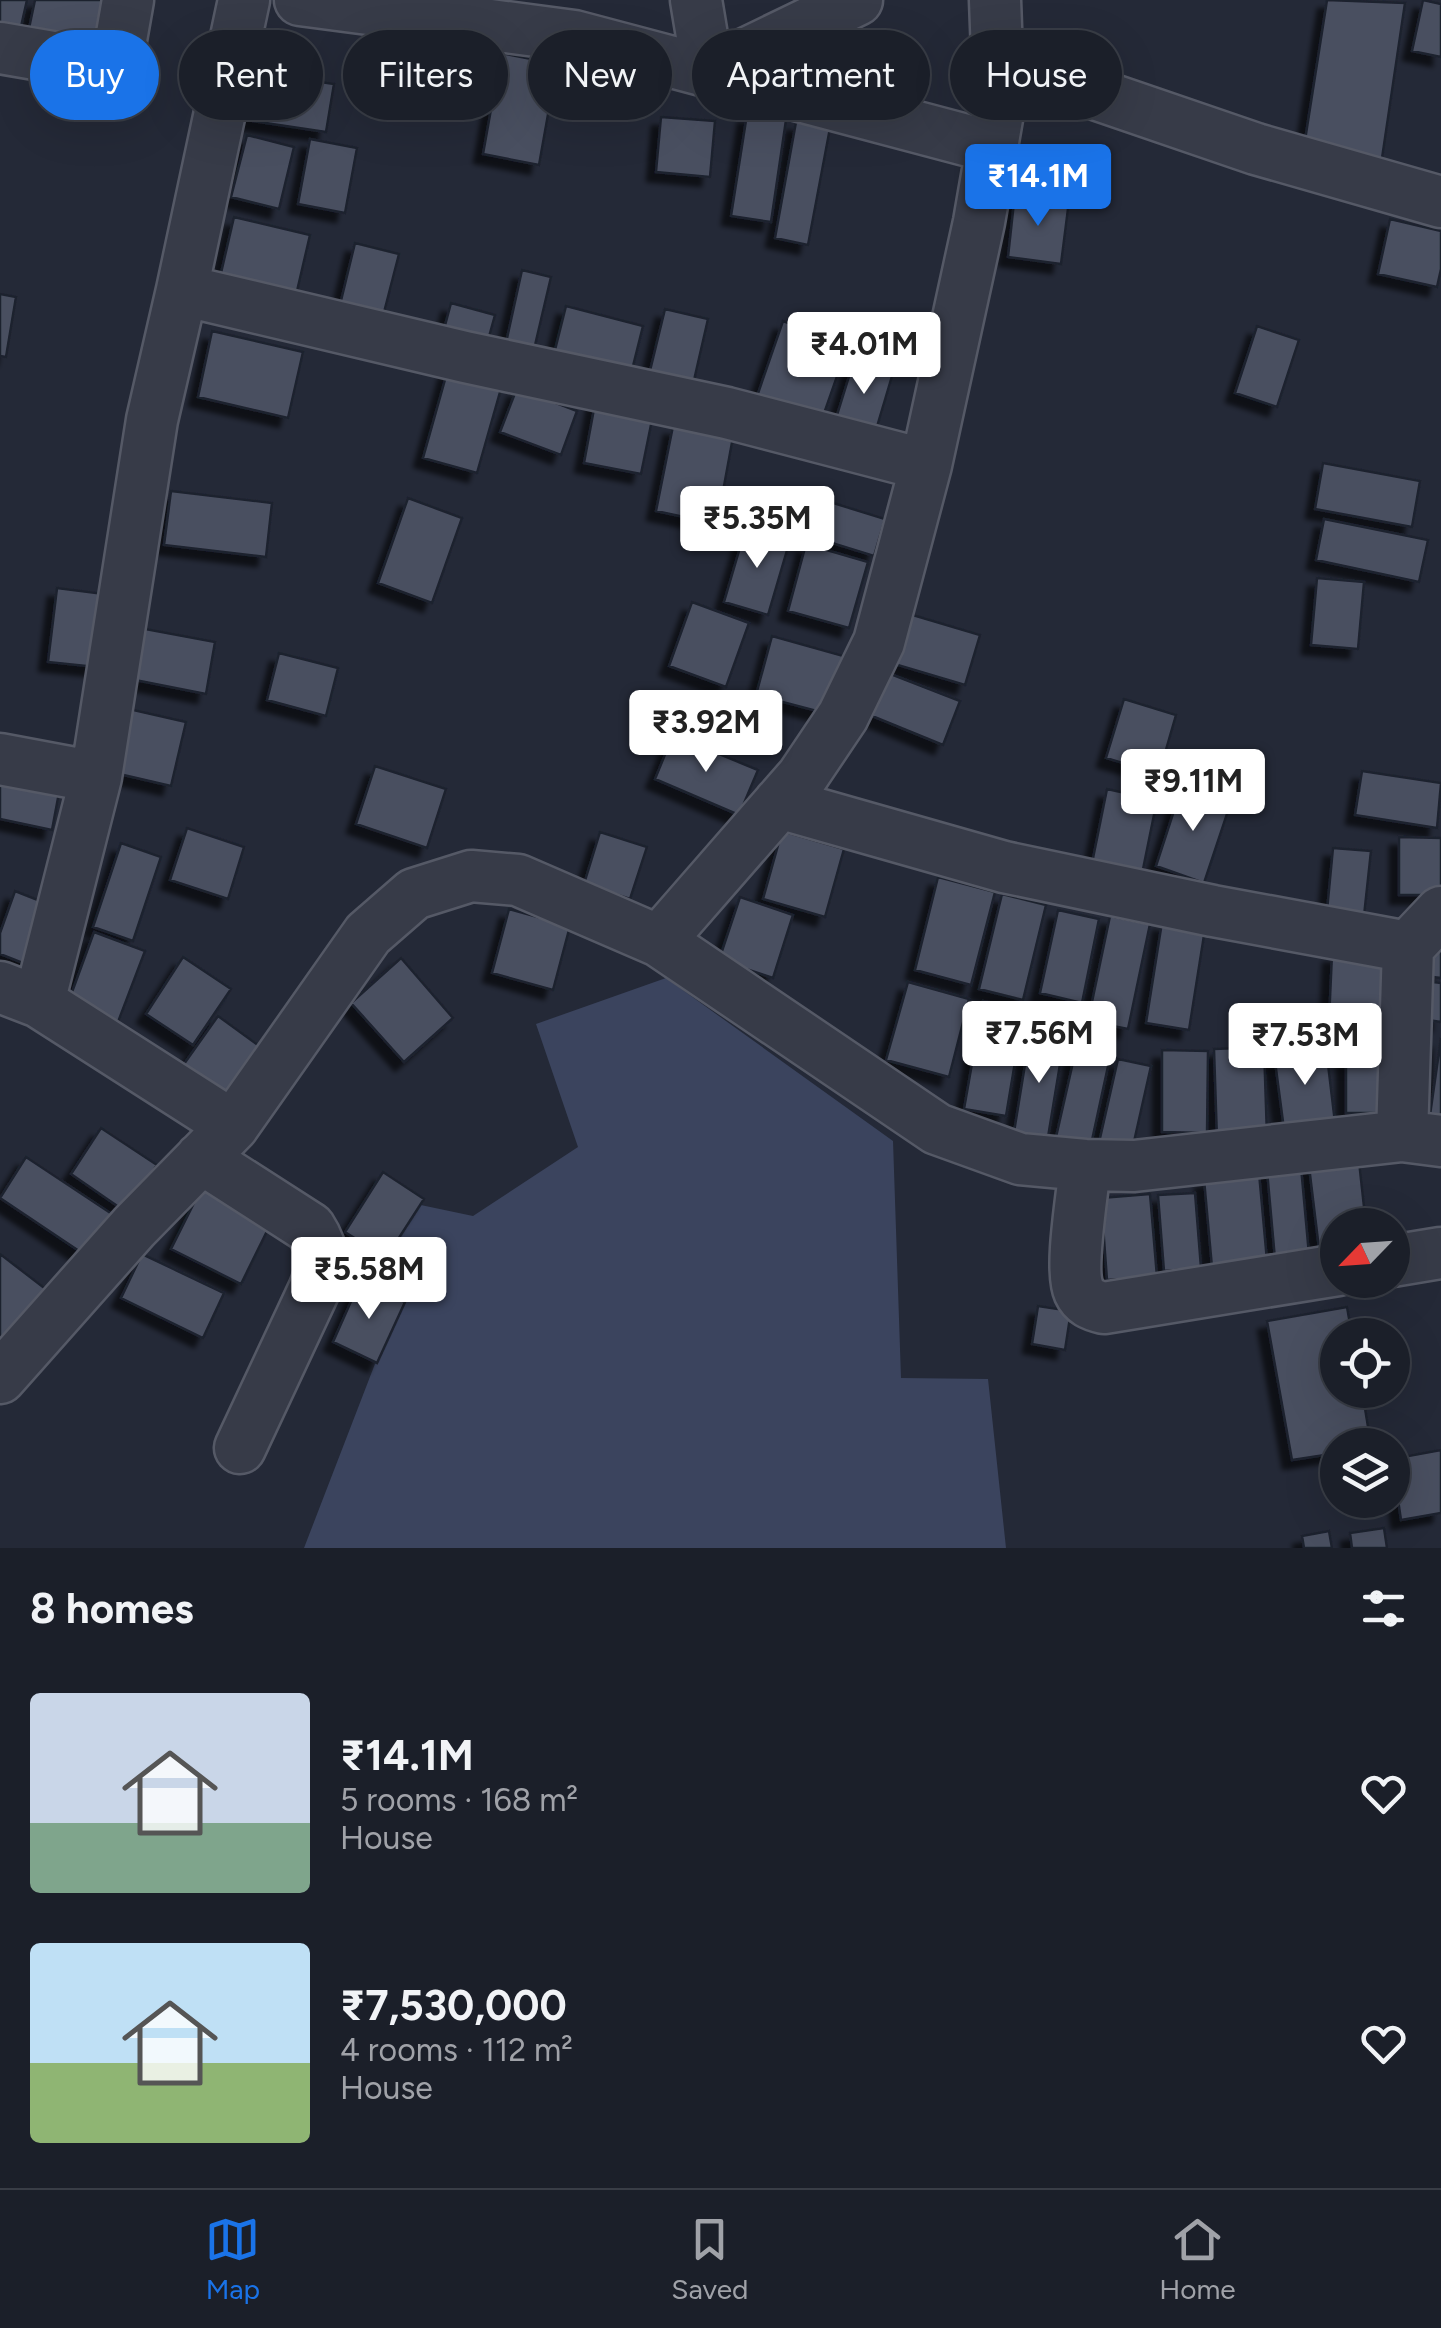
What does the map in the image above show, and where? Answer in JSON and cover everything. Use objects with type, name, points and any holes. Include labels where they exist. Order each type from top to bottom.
[{"type":"street","points":[[0,48],[116,68],[128,0]]},
{"type":"street","points":[[240,1448],[314,1290],[323,1266],[321,1245],[310,1228],[217,1142],[20,995],[96,777],[152,420],[244,0]]},
{"type":"street","points":[[300,0],[574,36],[692,68]]},
{"type":"street","points":[[696,0],[701,30]]},
{"type":"street","points":[[794,30],[856,0]]},
{"type":"street","points":[[995,0],[1002,30]]},
{"type":"street","points":[[1122,103],[1256,149],[1441,202]]},
{"type":"street","points":[[890,120],[992,147]]},
{"type":"street","points":[[660,941],[802,777],[843,716],[879,642],[926,465],[997,120]]},
{"type":"street","points":[[182,290],[465,357],[727,412],[926,465]]},
{"type":"street","points":[[0,759],[96,777]]},
{"type":"street","points":[[0,1378],[134,1226],[217,1142],[368,934],[414,894],[470,876],[518,880],[660,941],[938,1130],[1020,1159],[1085,1166],[1134,1166],[1421,1139],[1425,930],[1212,911],[1004,867],[779,803]]},
{"type":"street","points":[[1085,1166],[1075,1270],[1078,1290],[1088,1304],[1104,1308],[1320,1273]]},
{"type":"street","points":[[1410,1258],[1441,1253]]},
{"type":"water","points":[[666,978],[893,1141],[901,1378],[988,1379],[1006,1548],[304,1548],[400,1299],[376,1259],[416,1204],[473,1216],[578,1147],[536,1024]]},
{"type":"building","points":[[0,0],[27,0],[20,31],[0,26]]},
{"type":"building","points":[[35,0],[106,0],[99,30],[28,33]]},
{"type":"building","points":[[1327,0],[1405,3],[1381,165],[1303,153]]},
{"type":"building","points":[[1423,0],[1441,4],[1441,57],[1412,51]]},
{"type":"building","points":[[508,54],[528,58],[528,120],[547,120],[539,165],[483,154],[489,120],[508,120]]},
{"type":"building","points":[[323,82],[334,84],[326,132],[246,120],[323,120]]},
{"type":"building","points":[[661,120],[715,121],[710,177],[656,172]]},
{"type":"building","points":[[746,120],[786,120],[771,222],[731,216]]},
{"type":"building","points":[[796,122],[830,128],[808,245],[775,238]]},
{"type":"building","points":[[247,135],[294,147],[279,209],[231,197]]},
{"type":"building","points":[[310,139],[357,148],[345,213],[298,204]]},
{"type":"building","points":[[1015,193],[1069,201],[1061,264],[1008,257]]},
{"type":"building","points":[[234,217],[310,235],[294,304],[218,286]]},
{"type":"building","points":[[1390,219],[1441,231],[1437,287],[1378,274]]},
{"type":"building","points":[[355,243],[399,254],[381,324],[338,313]]},
{"type":"building","points":[[522,270],[551,277],[532,358],[504,352]]},
{"type":"building","points":[[0,294],[16,297],[6,357],[0,356]]},
{"type":"building","points":[[451,303],[495,315],[487,344],[443,333]]},
{"type":"building","points":[[566,306],[643,326],[629,382],[552,362]]},
{"type":"building","points":[[665,309],[708,319],[692,389],[648,379]]},
{"type":"building","points":[[783,321],[848,345],[820,425],[755,402]]},
{"type":"building","points":[[1257,326],[1299,340],[1277,407],[1235,393]]},
{"type":"building","points":[[212,331],[303,352],[288,418],[198,397]]},
{"type":"building","points":[[856,354],[895,366],[873,440],[833,428]]},
{"type":"building","points":[[448,369],[502,385],[477,473],[423,458]]},
{"type":"building","points":[[517,388],[577,411],[561,455],[500,432]]},
{"type":"building","points":[[596,398],[654,410],[641,474],[584,463]]},
{"type":"building","points":[[673,426],[733,437],[717,524],[656,511]]},
{"type":"building","points":[[1323,463],[1420,481],[1412,527],[1315,509]]},
{"type":"building","points":[[171,491],[272,503],[266,557],[164,545]]},
{"type":"building","points":[[408,498],[462,518],[432,603],[378,583]]},
{"type":"building","points":[[830,502],[885,519],[874,556],[819,539]]},
{"type":"building","points":[[1324,519],[1428,540],[1419,582],[1316,560]]},
{"type":"building","points":[[746,527],[790,540],[768,615],[724,602]]},
{"type":"building","points":[[806,544],[868,562],[849,628],[788,611]]},
{"type":"building","points":[[1317,578],[1364,582],[1358,649],[1311,645]]},
{"type":"building","points":[[57,588],[104,594],[96,667],[48,662]]},
{"type":"building","points":[[692,602],[749,623],[726,687],[669,666]]},
{"type":"building","points":[[906,613],[980,635],[965,685],[891,663]]},
{"type":"building","points":[[140,628],[215,642],[206,694],[130,679]]},
{"type":"building","points":[[772,636],[847,657],[832,715],[756,695]]},
{"type":"building","points":[[279,653],[338,668],[326,716],[267,700]]},
{"type":"building","points":[[888,673],[960,701],[943,745],[872,716]]},
{"type":"building","points":[[1124,699],[1176,715],[1159,774],[1106,758]]},
{"type":"building","points":[[129,709],[186,722],[171,786],[115,773]]},
{"type":"building","points":[[673,735],[758,770],[739,815],[655,779]]},
{"type":"building","points":[[375,766],[446,789],[427,848],[356,824]]},
{"type":"building","points":[[1362,771],[1441,783],[1437,828],[1355,815]]},
{"type":"building","points":[[0,772],[61,782],[52,830],[0,819]]},
{"type":"building","points":[[1182,786],[1231,802],[1204,883],[1156,866]]},
{"type":"building","points":[[1107,789],[1157,800],[1140,884],[1090,873]]},
{"type":"building","points":[[187,828],[244,847],[228,899],[170,880]]},
{"type":"building","points":[[782,831],[844,849],[825,917],[763,899]]},
{"type":"building","points":[[600,832],[647,847],[630,899],[584,884]]},
{"type":"building","points":[[1399,837],[1441,838],[1441,895],[1399,895]]},
{"type":"building","points":[[121,843],[161,857],[133,941],[93,927]]},
{"type":"building","points":[[1333,848],[1371,851],[1364,916],[1327,911]]},
{"type":"building","points":[[938,877],[995,892],[971,985],[915,970]]},
{"type":"building","points":[[15,891],[58,908],[43,971],[0,954],[0,933]]},
{"type":"building","points":[[1002,894],[1046,905],[1023,1000],[979,989]]},
{"type":"building","points":[[740,897],[793,915],[773,978],[719,960]]},
{"type":"building","points":[[509,909],[570,926],[553,990],[492,973]]},
{"type":"building","points":[[1058,910],[1099,919],[1082,1003],[1040,993]]},
{"type":"building","points":[[1110,916],[1150,924],[1128,1029],[1088,1021]]},
{"type":"building","points":[[1162,922],[1205,929],[1189,1030],[1146,1023]]},
{"type":"building","points":[[94,932],[145,951],[118,1022],[68,1003]]},
{"type":"building","points":[[1441,935],[1441,978],[1425,976]]},
{"type":"building","points":[[1332,954],[1393,957],[1391,1024],[1329,1021]]},
{"type":"building","points":[[183,957],[231,989],[193,1045],[146,1014]]},
{"type":"building","points":[[401,958],[453,1018],[404,1062],[351,1003]]},
{"type":"building","points":[[908,982],[969,999],[949,1077],[886,1060]]},
{"type":"building","points":[[1433,982],[1441,983],[1441,1022],[1428,1020]]},
{"type":"building","points":[[983,1001],[1024,1008],[1006,1116],[964,1109]]},
{"type":"building","points":[[218,1016],[262,1048],[225,1104],[179,1071]]},
{"type":"building","points":[[1346,1032],[1392,1032],[1392,1113],[1346,1113]]},
{"type":"building","points":[[1030,1034],[1064,1040],[1048,1137],[1014,1132]]},
{"type":"building","points":[[1441,1038],[1441,1117],[1430,1115]]},
{"type":"building","points":[[1325,1039],[1336,1131],[1285,1137],[1273,1046]]},
{"type":"building","points":[[1264,1047],[1267,1137],[1217,1139],[1214,1049]]},
{"type":"building","points":[[1076,1049],[1110,1057],[1089,1154],[1054,1146]]},
{"type":"building","points":[[1162,1050],[1208,1051],[1207,1133],[1162,1132]]},
{"type":"building","points":[[1118,1059],[1151,1066],[1131,1155],[1098,1147]]},
{"type":"building","points":[[101,1128],[157,1165],[126,1212],[71,1174]]},
{"type":"building","points":[[1358,1152],[1364,1208],[1320,1208],[1320,1257],[1308,1158]]},
{"type":"building","points":[[1300,1156],[1310,1266],[1276,1270],[1266,1159]]},
{"type":"building","points":[[26,1157],[121,1220],[94,1261],[0,1198]]},
{"type":"building","points":[[383,1172],[424,1199],[386,1258],[345,1232]]},
{"type":"building","points":[[1259,1173],[1267,1261],[1212,1267],[1204,1179]]},
{"type":"building","points":[[203,1185],[272,1221],[241,1284],[171,1249]]},
{"type":"building","points":[[1195,1193],[1201,1268],[1164,1271],[1158,1195]]},
{"type":"building","points":[[1150,1194],[1157,1277],[1107,1280],[1101,1198]]},
{"type":"building","points":[[0,1254],[56,1297],[0,1372]]},
{"type":"building","points":[[142,1254],[224,1293],[203,1338],[121,1298]]},
{"type":"building","points":[[360,1281],[405,1302],[377,1363],[333,1342]]},
{"type":"building","points":[[1038,1306],[1071,1311],[1065,1350],[1032,1344]]},
{"type":"building","points":[[1347,1307],[1349,1318],[1320,1318],[1320,1408],[1365,1408],[1368,1428],[1320,1428],[1320,1456],[1292,1460],[1267,1321]]},
{"type":"building","points":[[1441,1450],[1441,1513],[1401,1520],[1410,1518],[1410,1456]]},
{"type":"building","points":[[1384,1528],[1387,1548],[1352,1548],[1350,1533]]},
{"type":"building","points":[[1329,1531],[1332,1548],[1304,1548],[1302,1536]]}]
